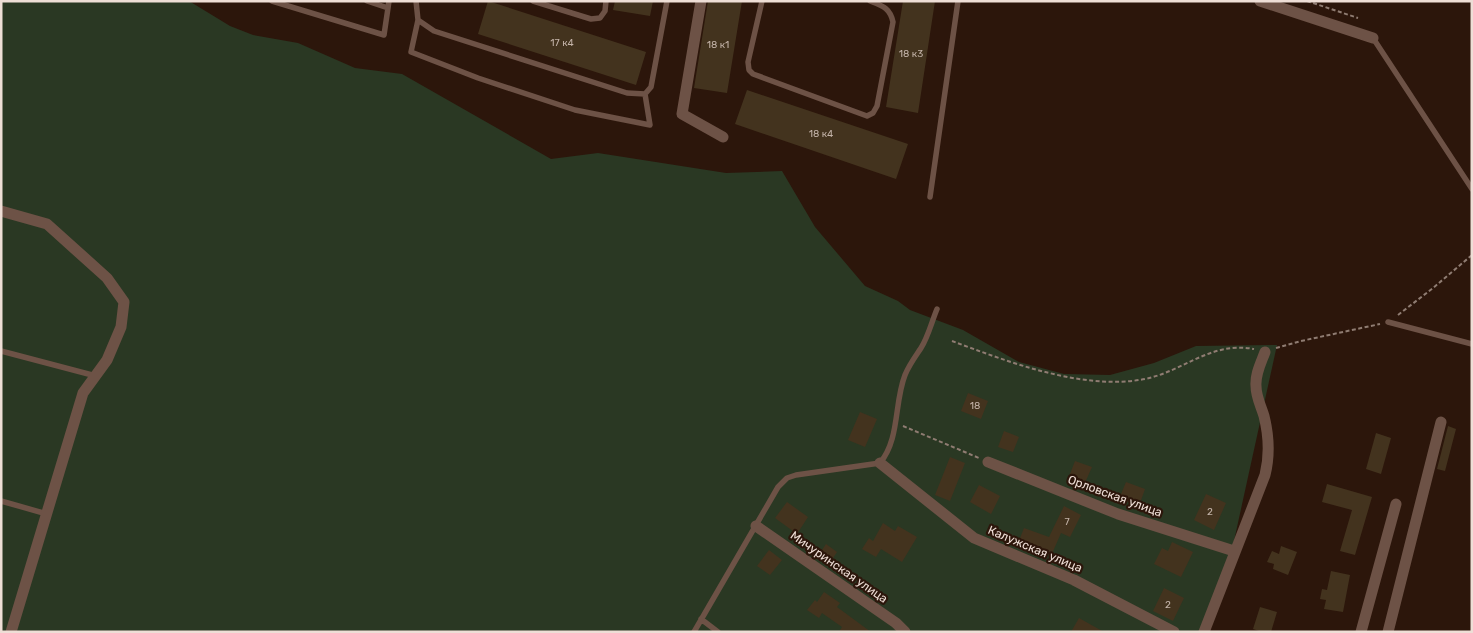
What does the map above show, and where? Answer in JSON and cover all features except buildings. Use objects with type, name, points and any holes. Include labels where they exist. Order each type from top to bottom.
[{"type":"street","points":[[701,1],[682,114],[723,137]]},
{"type":"street","points":[[1260,1],[1373,38]]},
{"type":"street","points":[[1,211],[47,224],[107,278],[124,302],[121,327],[107,360],[83,393],[11,632]]},
{"type":"street","points":[[1204,632],[1268,463],[1268,433],[1257,396],[1256,385],[1257,371],[1265,352]]},
{"type":"street","points":[[1388,632],[1441,422]]},
{"type":"street","name":"Орловская улица","points":[[988,462],[1118,514],[1234,551]]},
{"type":"street","name":"Калужская улица","points":[[880,463],[974,538],[1074,580],[1166,630]]},
{"type":"street","points":[[1361,632],[1396,504]]},
{"type":"street","name":"Мичуринская улица","points":[[756,526],[896,623],[906,632]]},
{"type":"lane","points":[[272,1],[384,35],[388,4],[367,1]]},
{"type":"lane","points":[[416,1],[418,20],[411,52],[478,78],[575,110],[650,125],[645,94],[651,87],[667,1]]},
{"type":"lane","points":[[533,1],[591,19],[600,18],[605,11],[606,1]]},
{"type":"lane","points":[[762,1],[748,62],[749,70],[753,74],[867,116],[873,113],[877,106],[893,22],[891,13],[885,7],[870,1]]},
{"type":"lane","points":[[930,197],[958,1]]},
{"type":"lane","points":[[418,20],[434,31],[628,93],[645,94]]},
{"type":"lane","points":[[1373,38],[1472,189]]},
{"type":"lane","points":[[694,632],[778,487],[787,478],[880,463],[888,454],[905,374],[922,347],[937,309]]},
{"type":"lane","points":[[1388,322],[1472,344]]},
{"type":"lane","points":[[1,351],[96,376]]},
{"type":"lane","points":[[1,501],[47,514]]},
{"type":"lane","points":[[702,619],[718,632]]},
{"type":"path","points":[[1307,1],[1358,18]]},
{"type":"path","points":[[952,340],[1024,367],[1098,381],[1123,382],[1157,376],[1193,359],[1230,347],[1265,352],[1301,341],[1388,322],[1472,256]]},
{"type":"path","points":[[895,422],[988,462]]},
{"type":"green space","points":[[1,1],[189,1],[230,26],[253,35],[298,43],[355,68],[402,74],[551,159],[598,153],[726,173],[782,171],[815,227],[865,286],[898,301],[910,310],[963,330],[1019,362],[1064,374],[1110,375],[1154,363],[1196,346],[1277,345],[1232,550],[1204,632],[1,632]]}]
